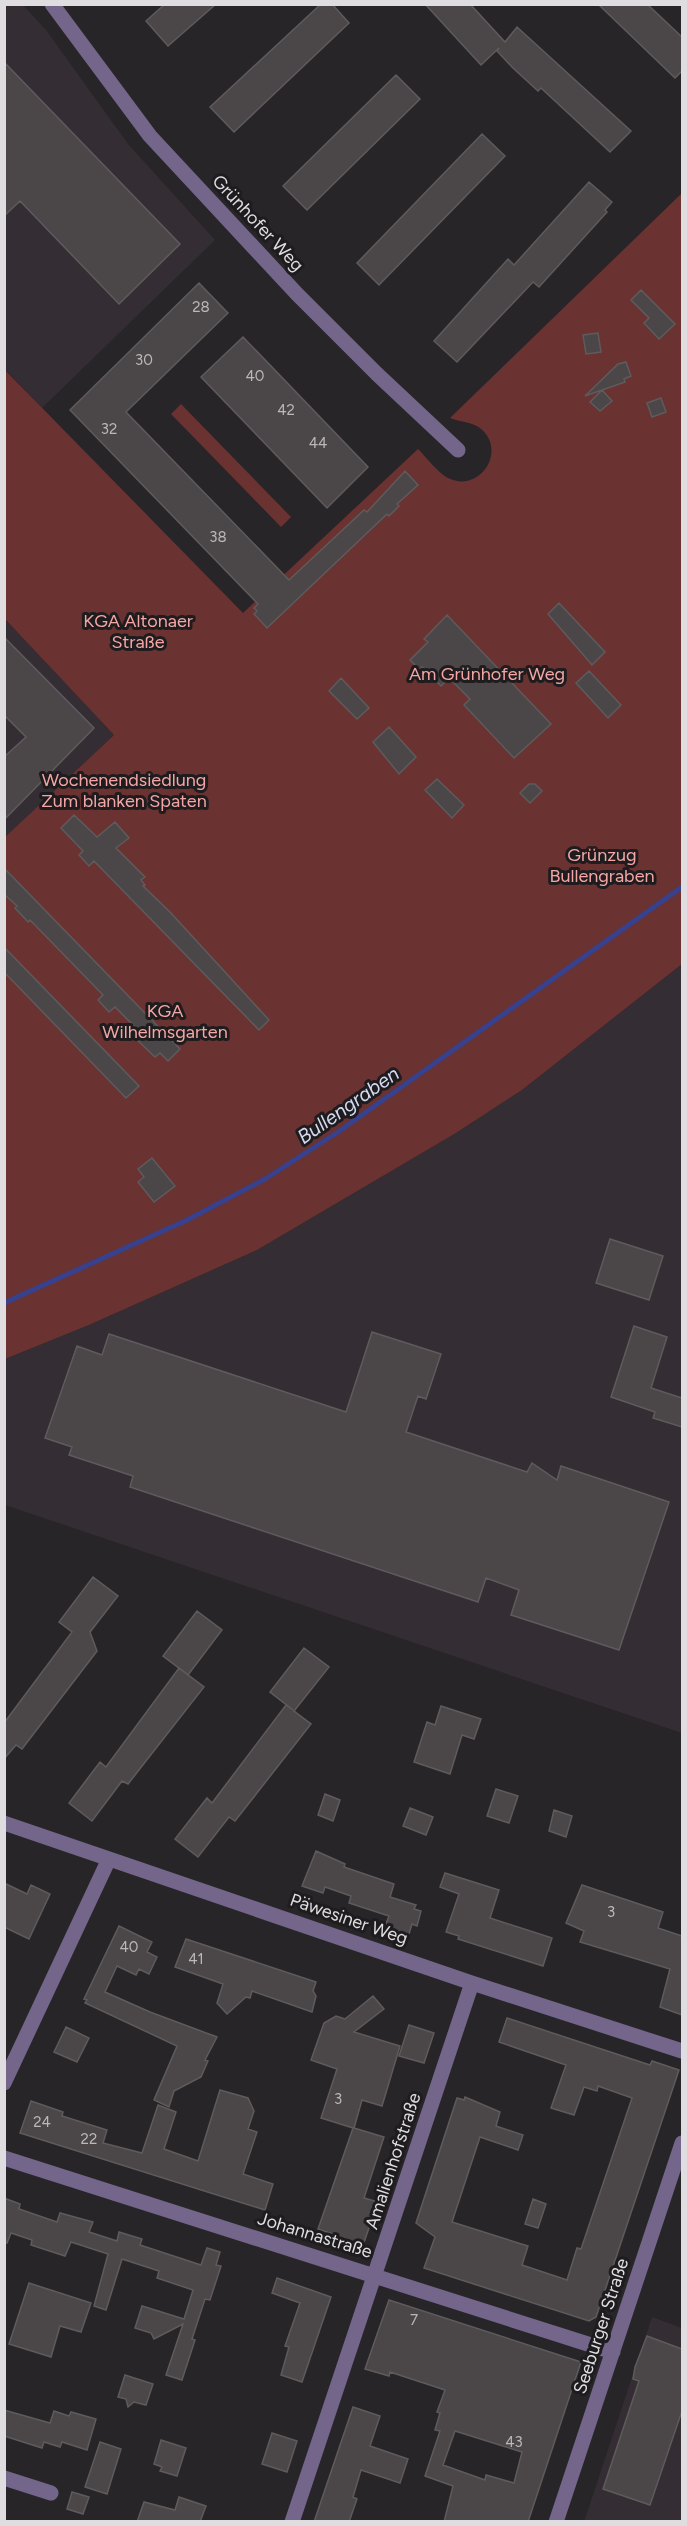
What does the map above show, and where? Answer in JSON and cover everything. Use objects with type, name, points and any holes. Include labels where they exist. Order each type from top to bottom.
[{"type":"street","name":"Grünhofer Weg","points":[[52,4],[150,136],[213,205],[377,374],[458,450]]},
{"type":"street","name":"Päwesiner Weg","points":[[4,1822],[472,1983],[682,2051]]},
{"type":"street","points":[[4,2083],[110,1860]]},
{"type":"street","name":"Amalienhofstraße","points":[[292,2522],[472,1983]]},
{"type":"street","name":"Seeburger Straße","points":[[556,2522],[682,2143]]},
{"type":"street","name":"Johannastraße","points":[[4,2158],[613,2352]]},
{"type":"street","points":[[4,2478],[51,2493]]},
{"type":"shaded area","points":[[5,5],[23,5],[46,30],[128,144],[215,240],[42,408],[5,369]]},
{"type":"shaded area","points":[[5,619],[114,735],[5,837]]},
{"type":"shaded area","points":[[682,964],[682,1733],[5,1505],[5,1359],[89,1325],[257,1250],[456,1133],[522,1090]]},
{"type":"shaded area","points":[[652,2317],[682,2328],[682,2521],[584,2522]]},
{"type":"green space","points":[[682,193],[682,964],[522,1090],[456,1133],[257,1250],[89,1325],[5,1359],[5,837],[114,735],[5,619],[4,369],[243,613],[418,449],[436,469],[448,478],[460,481],[470,480],[480,475],[491,458],[488,437],[477,426],[450,418]]},
{"type":"green space","points":[[181,404],[291,517],[281,527],[171,414]]},
{"type":"building","points":[[165,4],[216,4],[168,46],[146,21]]},
{"type":"building","points":[[321,4],[332,4],[349,23],[234,132],[210,107]]},
{"type":"building","points":[[425,4],[470,4],[505,42],[517,27],[631,131],[610,152],[541,88],[538,91],[513,68],[497,51],[499,48],[481,65]]},
{"type":"building","points":[[598,4],[647,4],[682,37],[682,71],[675,78]]},
{"type":"building","points":[[4,62],[180,244],[119,304],[20,201],[4,216]]},
{"type":"building","points":[[396,75],[420,99],[307,210],[283,186]]},
{"type":"building","points":[[482,134],[505,156],[379,285],[357,263]]},
{"type":"building","points":[[589,182],[612,202],[605,210],[607,212],[539,287],[533,282],[457,362],[434,341],[508,259],[514,265]]},
{"type":"building","points":[[199,283],[228,313],[126,412],[289,580],[364,510],[367,512],[405,471],[418,485],[397,504],[399,506],[389,516],[387,514],[267,628],[254,614],[257,611],[254,608],[258,604],[70,410]]},
{"type":"building","points":[[641,290],[675,324],[659,339],[644,323],[649,318],[631,300]]},
{"type":"building","points":[[598,333],[601,352],[586,354],[583,335]]},
{"type":"building","points":[[243,337],[368,467],[327,508],[201,377]]},
{"type":"building","points":[[626,362],[631,376],[624,379],[625,382],[585,396],[618,364]]},
{"type":"building","points":[[602,390],[612,401],[600,411],[590,402]]},
{"type":"building","points":[[661,398],[666,412],[652,417],[647,403]]},
{"type":"building","points":[[559,603],[605,652],[592,665],[548,614]]},
{"type":"building","points":[[447,615],[551,724],[514,758],[464,705],[470,699],[449,678],[441,686],[422,667],[420,670],[410,660],[428,642],[424,639]]},
{"type":"building","points":[[4,637],[94,728],[4,820],[4,757],[26,737],[4,715]]},
{"type":"building","points":[[589,671],[621,705],[608,718],[576,683]]},
{"type":"building","points":[[341,678],[369,708],[357,719],[329,691]]},
{"type":"building","points":[[389,727],[416,757],[399,774],[373,742]]},
{"type":"building","points":[[437,779],[464,805],[452,818],[425,790]]},
{"type":"building","points":[[529,784],[535,784],[542,791],[530,803],[520,793]]},
{"type":"building","points":[[74,815],[97,837],[115,822],[129,838],[116,848],[145,877],[141,880],[145,885],[143,886],[170,912],[269,1020],[259,1030],[94,861],[89,866],[79,855],[83,851],[61,828]]},
{"type":"building","points":[[4,868],[180,1049],[168,1061],[160,1053],[155,1057],[133,1036],[138,1030],[115,1007],[109,1012],[98,1000],[103,995],[30,920],[28,922],[15,908],[17,906],[4,894]]},
{"type":"building","points":[[4,947],[139,1086],[126,1098],[4,972]]},
{"type":"building","points":[[152,1158],[175,1186],[154,1202],[138,1182],[144,1177],[138,1169]]},
{"type":"building","points":[[610,1239],[663,1256],[649,1300],[596,1283]]},
{"type":"building","points":[[634,1326],[667,1337],[651,1388],[682,1398],[682,1427],[653,1418],[655,1412],[611,1397]]},
{"type":"building","points":[[372,1332],[441,1354],[426,1399],[418,1396],[406,1432],[527,1472],[532,1463],[557,1480],[561,1466],[669,1502],[619,1650],[511,1615],[519,1590],[486,1578],[478,1602],[130,1487],[133,1476],[69,1455],[72,1447],[45,1438],[77,1346],[102,1355],[109,1334],[346,1412]]},
{"type":"building","points":[[93,1577],[118,1596],[90,1632],[97,1651],[22,1749],[16,1745],[4,1759],[4,1723],[72,1632],[59,1622]]},
{"type":"building","points":[[197,1611],[222,1630],[188,1675],[163,1656]]},
{"type":"building","points":[[304,1648],[329,1667],[294,1711],[311,1724],[235,1821],[229,1817],[198,1857],[175,1839],[207,1798],[212,1803],[286,1705],[293,1710],[270,1692]]},
{"type":"building","points":[[179,1668],[204,1687],[128,1784],[122,1781],[92,1821],[69,1803],[100,1762],[106,1767]]},
{"type":"building","points":[[441,1706],[481,1719],[474,1739],[462,1735],[450,1774],[414,1762],[427,1722],[435,1725]]},
{"type":"building","points":[[496,1789],[518,1796],[509,1823],[487,1816]]},
{"type":"building","points":[[325,1794],[340,1800],[333,1821],[318,1815]]},
{"type":"building","points":[[410,1808],[433,1817],[426,1835],[403,1826]]},
{"type":"building","points":[[554,1810],[572,1816],[566,1837],[549,1831]]},
{"type":"building","points":[[316,1851],[345,1864],[344,1867],[394,1884],[390,1897],[416,1905],[414,1909],[421,1911],[417,1926],[412,1924],[408,1937],[384,1929],[389,1916],[349,1903],[351,1896],[325,1887],[323,1893],[302,1886]]},
{"type":"building","points":[[445,1873],[499,1890],[490,1918],[552,1938],[543,1966],[458,1939],[459,1936],[446,1932],[459,1894],[440,1887]]},
{"type":"building","points":[[4,1883],[27,1894],[31,1885],[50,1894],[29,1939],[4,1927]]},
{"type":"building","points":[[582,1885],[663,1912],[658,1928],[682,1936],[682,2015],[660,2007],[670,1969],[580,1942],[584,1931],[566,1923]]},
{"type":"building","points":[[119,1926],[152,1942],[147,1952],[157,1957],[149,1974],[139,1969],[136,1975],[117,1966],[105,1992],[217,2037],[205,2060],[208,2061],[201,2077],[174,2091],[169,2107],[154,2100],[177,2046],[85,2003],[87,2000],[84,1999]]},
{"type":"building","points":[[186,1939],[316,1982],[313,1991],[316,1996],[312,2012],[252,1991],[250,1998],[246,1997],[227,2014],[217,2003],[223,1984],[175,1967]]},
{"type":"building","points":[[373,1996],[384,2009],[354,2032],[400,2046],[382,2106],[362,2100],[354,2128],[384,2137],[364,2198],[378,2202],[362,2248],[335,2239],[336,2235],[318,2229],[353,2128],[321,2118],[337,2069],[311,2060],[324,2023],[336,2016],[345,2019]]},
{"type":"building","points":[[507,2018],[650,2065],[652,2061],[679,2070],[596,2317],[589,2321],[424,2268],[435,2237],[416,2223],[457,2098],[464,2100],[465,2097],[500,2112],[496,2126],[523,2135],[518,2150],[480,2137],[452,2222],[528,2246],[522,2265],[567,2280],[577,2248],[581,2249],[632,2098],[598,2086],[597,2091],[584,2087],[574,2115],[551,2108],[566,2065],[499,2042]]},
{"type":"building","points":[[409,2025],[434,2033],[424,2063],[399,2056]]},
{"type":"building","points":[[66,2027],[89,2038],[77,2062],[54,2052]]},
{"type":"building","points":[[220,2090],[248,2098],[254,2111],[248,2129],[257,2132],[243,2174],[273,2184],[265,2210],[20,2133],[31,2101],[63,2112],[62,2116],[107,2130],[103,2143],[142,2153],[158,2105],[176,2112],[164,2149],[198,2161]]},
{"type":"building","points":[[4,2198],[20,2204],[19,2209],[57,2222],[60,2213],[93,2222],[89,2232],[117,2241],[119,2232],[142,2239],[140,2245],[201,2265],[207,2248],[220,2252],[216,2265],[221,2266],[210,2300],[205,2299],[182,2380],[166,2375],[183,2324],[154,2339],[151,2333],[135,2328],[142,2306],[184,2319],[193,2290],[157,2278],[159,2271],[122,2259],[106,2310],[94,2306],[108,2254],[71,2242],[65,2256],[31,2245],[32,2240],[11,2233],[7,2243],[4,2242]]},
{"type":"building","points":[[533,2199],[546,2204],[538,2228],[525,2224]]},
{"type":"building","points":[[277,2278],[331,2297],[302,2382],[281,2375],[289,2347],[285,2346],[300,2303],[272,2293]]},
{"type":"building","points":[[29,2283],[91,2303],[81,2332],[60,2326],[51,2357],[9,2344]]},
{"type":"building","points":[[389,2300],[581,2362],[528,2522],[444,2522],[453,2486],[425,2476],[440,2431],[435,2430],[440,2413],[437,2412],[445,2390],[390,2372],[389,2376],[365,2369]],"holes":[[[455,2431],[522,2452],[514,2483],[486,2475],[485,2480],[443,2465]]]},
{"type":"building","points":[[647,2336],[682,2349],[682,2411],[650,2505],[603,2489],[639,2381],[633,2379],[635,2367]]},
{"type":"building","points":[[125,2375],[153,2384],[146,2405],[134,2402],[128,2407],[126,2399],[118,2397]]},
{"type":"building","points":[[353,2407],[380,2416],[370,2446],[408,2459],[400,2483],[361,2470],[353,2497],[357,2499],[349,2522],[314,2522]]},
{"type":"building","points":[[4,2410],[50,2423],[54,2411],[69,2416],[71,2412],[96,2419],[87,2450],[62,2442],[60,2447],[44,2442],[42,2448],[4,2436]]},
{"type":"building","points":[[272,2433],[297,2441],[287,2472],[262,2464]]},
{"type":"building","points":[[161,2440],[186,2448],[177,2476],[160,2471],[162,2467],[154,2464]]},
{"type":"building","points":[[100,2442],[121,2449],[107,2494],[85,2487]]},
{"type":"building","points":[[72,2492],[89,2497],[83,2514],[67,2509]]},
{"type":"building","points":[[179,2497],[206,2506],[200,2522],[137,2522],[144,2502],[175,2510]]},
{"type":"waterway","name":"Bullengraben","points":[[4,1303],[187,1220],[265,1179],[338,1132],[682,887]]},
{"type":"park label","name":"KGA Altonaer Straße","points":[[138,631]]},
{"type":"park label","name":"Am Grünhofer Weg","points":[[487,674]]},
{"type":"park label","name":"Wochenendsiedlung Zum blanken Spaten","points":[[124,790]]},
{"type":"park label","name":"Grünzug Bullengraben","points":[[602,865]]},
{"type":"park label","name":"KGA Wilhelmsgarten","points":[[165,1021]]}]
